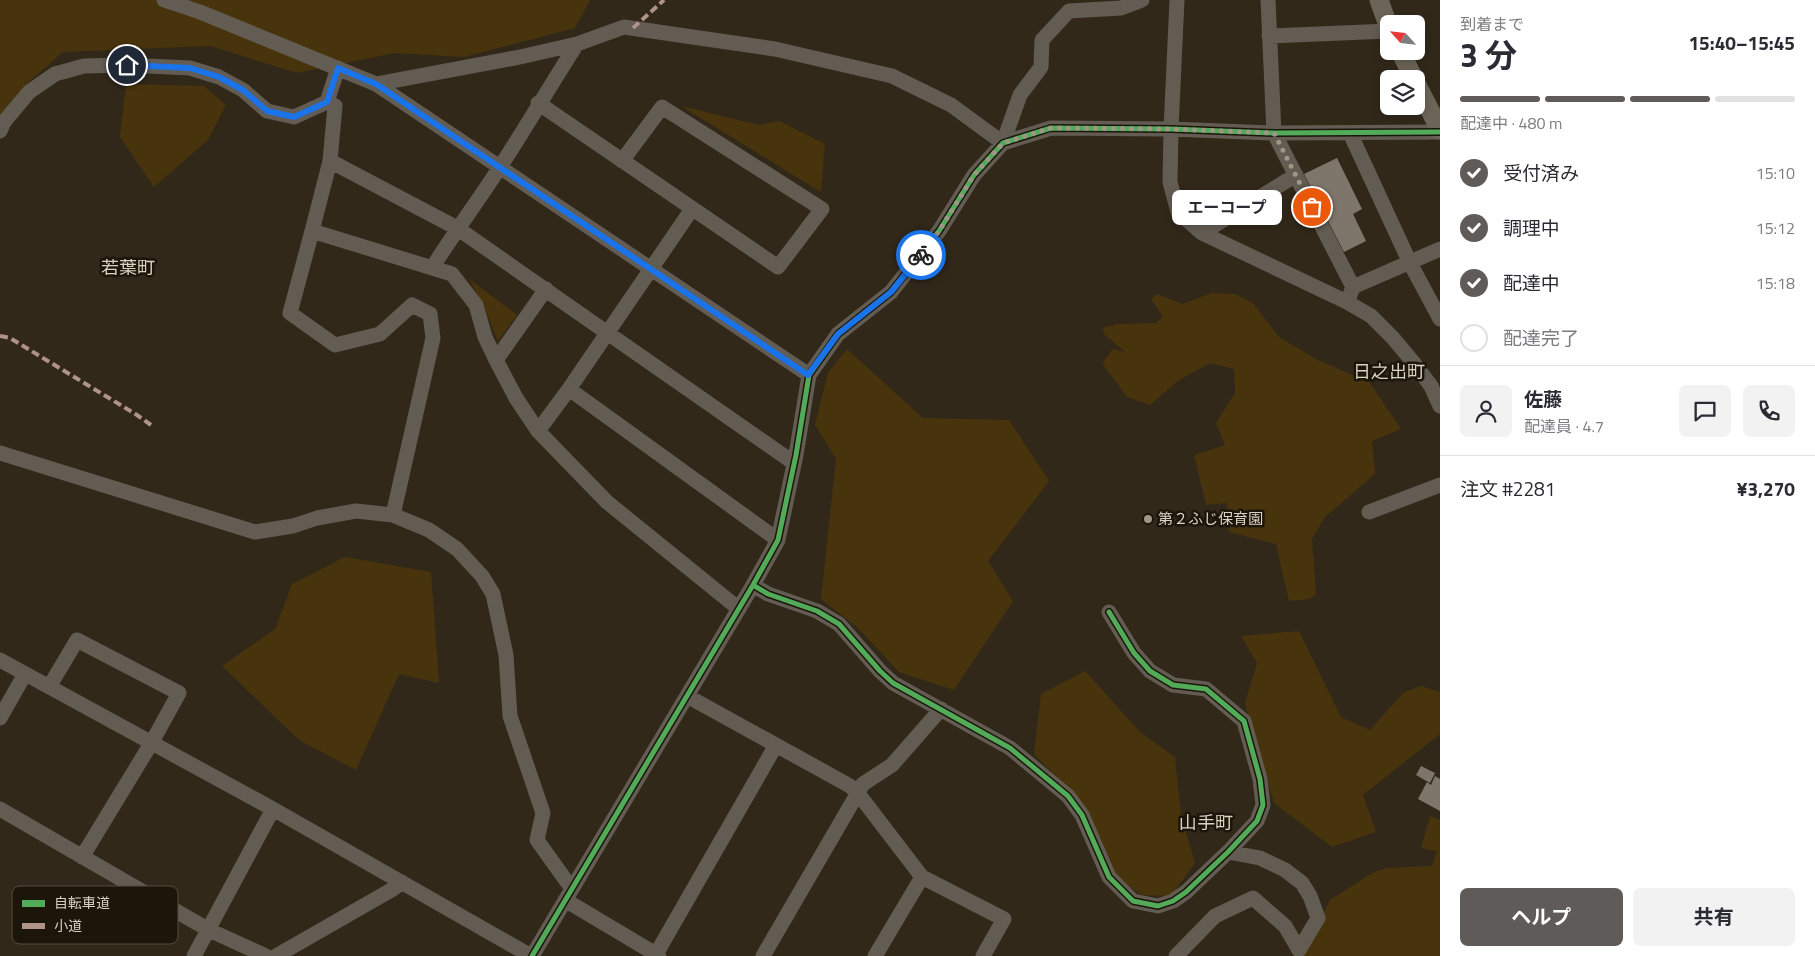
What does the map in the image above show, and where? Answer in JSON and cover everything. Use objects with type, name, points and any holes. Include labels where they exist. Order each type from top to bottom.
[{"type":"main road","points":[[1379,0],[1384,15]]},
{"type":"main road","points":[[1425,101],[1440,131]]},
{"type":"street","points":[[164,0],[200,12],[376,84],[808,375]]},
{"type":"street","points":[[0,660],[273,809],[531,956],[688,696],[778,540],[794,463],[808,375],[838,334],[891,292],[939,231],[974,175],[1003,143],[1020,95],[1041,67],[1042,40],[1069,11],[1121,8],[1142,0]]},
{"type":"street","points":[[1177,0],[1170,182],[1178,212],[1202,233],[1347,302],[1371,316],[1435,384],[1440,406]]},
{"type":"street","points":[[1268,0],[1274,133],[1353,288]]},
{"type":"street","points":[[376,84],[578,44],[624,27],[776,48],[892,76],[951,105],[1003,143]]},
{"type":"street","points":[[1269,36],[1380,30]]},
{"type":"street","points":[[432,268],[457,228],[500,167],[538,103],[578,44]]},
{"type":"street","points":[[0,131],[4,122],[30,92],[55,74],[84,66],[136,65],[190,68],[219,77],[243,90],[267,111],[294,117],[327,102],[338,68]]},
{"type":"street","points":[[327,102],[335,106],[330,161],[290,313],[335,345],[380,334],[412,305],[430,314],[433,338],[393,515]]},
{"type":"street","points":[[538,103],[622,161],[692,209],[778,267],[822,208],[662,107],[622,161]]},
{"type":"street","points":[[1003,143],[1051,128],[1171,129],[1274,133],[1440,131]]},
{"type":"street","points":[[1350,133],[1410,263],[1440,319]]},
{"type":"street","points":[[330,161],[457,228],[794,463]]},
{"type":"street","points":[[1202,233],[1296,175]]},
{"type":"street","points":[[538,431],[608,333],[692,209]]},
{"type":"street","points":[[312,231],[452,274],[476,305],[485,337],[496,360],[516,398],[538,431],[607,502],[739,609]]},
{"type":"street","points":[[1347,302],[1353,288],[1440,249]]},
{"type":"street","points":[[496,360],[546,289]]},
{"type":"street","points":[[569,389],[778,540]]},
{"type":"street","points":[[0,453],[255,532],[293,526],[317,518],[356,511],[393,515],[429,530],[457,549],[482,576],[493,594],[506,655],[510,716],[543,813],[537,840],[569,894],[657,955],[776,745]]},
{"type":"street","points":[[1369,512],[1440,485]]},
{"type":"street","points":[[753,585],[768,594],[817,611],[839,624],[893,683],[1010,748],[1068,796],[1082,814],[1109,877],[1133,901],[1158,906],[1173,901],[1186,892],[1257,821],[1263,805],[1260,779],[1244,721],[1206,689],[1172,685],[1150,671],[1134,653],[1109,612]]},
{"type":"street","points":[[50,687],[77,640],[179,693],[152,742],[82,857]]},
{"type":"street","points":[[0,718],[25,674]]},
{"type":"street","points":[[688,696],[858,792],[922,877],[1004,919],[983,956]]},
{"type":"street","points":[[763,956],[863,784],[892,765],[941,709]]},
{"type":"street","points":[[0,809],[132,886]]},
{"type":"street","points":[[194,956],[273,809]]},
{"type":"street","points":[[1176,956],[1215,916],[1253,898],[1285,926],[1299,950],[1318,918],[1310,896],[1302,883],[1285,870],[1260,858],[1228,852]]},
{"type":"street","points":[[875,956],[922,877]]},
{"type":"street","points":[[178,912],[209,930],[276,956],[402,882]]},
{"type":"shaded area","points":[[0,0],[590,0],[575,28],[464,57],[394,53],[297,73],[210,46],[63,52],[24,86],[0,116]]},
{"type":"shaded area","points":[[126,84],[204,86],[226,105],[208,140],[154,187],[120,137]]},
{"type":"shaded area","points":[[681,106],[759,125],[779,121],[825,144],[821,192]]},
{"type":"shaded area","points":[[469,279],[517,315],[498,341],[484,306]]},
{"type":"shaded area","points":[[1212,293],[1235,294],[1253,303],[1279,337],[1316,359],[1370,383],[1401,429],[1372,441],[1375,474],[1325,517],[1312,539],[1316,594],[1310,599],[1289,601],[1276,544],[1229,532],[1227,503],[1206,505],[1194,455],[1225,445],[1216,423],[1235,393],[1234,369],[1210,363],[1179,380],[1150,405],[1127,397],[1102,363],[1113,349],[1125,352],[1104,334],[1103,328],[1117,324],[1156,323],[1163,317],[1151,299],[1157,294],[1182,304]]},
{"type":"shaded area","points":[[847,349],[923,418],[1009,420],[1049,481],[988,561],[1013,601],[954,690],[899,672],[858,628],[821,599],[836,459],[815,425],[828,373]]},
{"type":"shaded area","points":[[345,557],[431,572],[439,683],[399,674],[356,770],[299,740],[222,666],[275,629],[292,584]]},
{"type":"shaded area","points":[[1299,631],[1341,717],[1370,730],[1403,693],[1421,686],[1440,692],[1440,734],[1363,795],[1376,832],[1332,847],[1274,803],[1245,703],[1257,663],[1241,636]]},
{"type":"shaded area","points":[[1085,671],[1140,732],[1175,757],[1181,816],[1195,863],[1171,896],[1142,895],[1114,877],[1078,798],[1034,754],[1041,694]]},
{"type":"shaded area","points":[[1430,816],[1440,820],[1440,956],[1303,956],[1330,900],[1372,873],[1387,868],[1432,866],[1437,851],[1421,848]]},
{"type":"building","points":[[1337,158],[1362,209],[1353,214],[1366,241],[1344,252],[1304,174]]},
{"type":"building","points":[[1421,766],[1435,773],[1430,783],[1416,775]]},
{"type":"building","points":[[1435,776],[1440,779],[1440,811],[1418,799],[1427,782],[1431,785]]},
{"type":"marked path","points":[[633,28],[664,0]]},
{"type":"marked path","points":[[0,336],[10,338],[151,425]]},
{"type":"cycle path","points":[[532,956],[778,540],[796,455],[809,375],[838,334],[891,292],[939,231],[974,175],[1003,143],[1051,128],[1171,129],[1274,133],[1440,132]]},
{"type":"cycle path","points":[[753,585],[768,594],[817,611],[839,624],[893,683],[1010,748],[1068,796],[1082,815],[1109,877],[1133,901],[1158,906],[1173,901],[1186,892],[1257,821],[1263,805],[1260,779],[1244,721],[1206,689],[1173,685],[1150,671],[1134,653],[1109,612]]},
{"type":"way so far","points":[[921,255],[939,231],[974,175],[1003,143],[1051,128],[1171,129],[1274,133],[1312,207]]},
{"type":"place","name":"エーコープ","points":[[1312,207]]},
{"type":"place","name":"第２ふじ保育園","points":[[1148,519]]},
{"type":"district","name":"若葉町","points":[[128,268]]},
{"type":"district","name":"日之出町","points":[[1389,372]]},
{"type":"district","name":"山手町","points":[[1206,823]]},
{"type":"route","points":[[127,65],[190,68],[219,77],[243,90],[267,111],[294,117],[327,102],[338,68],[376,84],[643,262],[808,375],[838,334],[891,292],[921,255]]}]
